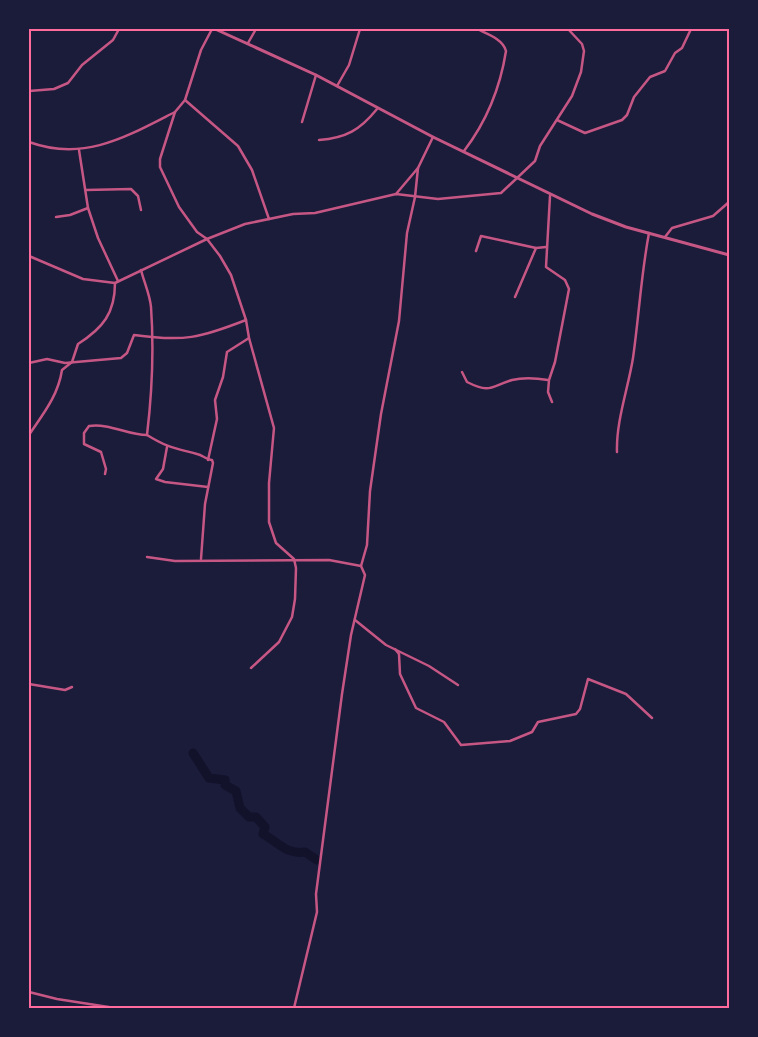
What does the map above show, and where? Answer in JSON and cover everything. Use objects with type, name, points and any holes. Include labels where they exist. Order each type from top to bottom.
[{"type":"street","points":[[29,92],[54,89],[68,83],[82,65],[113,40],[119,29]]},
{"type":"street","points":[[251,668],[279,642],[292,617],[296,568],[294,560],[276,544],[269,522],[268,483],[274,428],[249,338],[246,320],[231,275],[207,239],[197,232],[179,207],[160,168],[160,159],[175,112],[185,100],[201,50],[214,29],[316,75],[377,109],[518,178],[550,196],[592,214],[649,233],[729,255]]},
{"type":"street","points":[[248,43],[256,29]]},
{"type":"street","points":[[337,86],[349,65],[360,29]]},
{"type":"street","points":[[464,151],[486,117],[496,92],[506,51],[504,45],[498,40],[477,29]]},
{"type":"street","points":[[29,256],[83,279],[117,282],[234,227],[293,214],[315,213],[396,194],[438,199],[501,193],[535,162],[540,146],[572,96],[583,62],[584,48],[568,29]]},
{"type":"street","points":[[557,120],[586,133],[622,120],[627,115],[634,97],[650,77],[665,71],[675,53],[682,48],[691,29]]},
{"type":"street","points":[[302,122],[316,75]]},
{"type":"street","points":[[185,100],[238,146],[252,170],[258,193],[269,219]]},
{"type":"street","points":[[319,140],[342,137],[355,132],[366,123],[377,109]]},
{"type":"street","points":[[29,142],[47,148],[79,150],[98,147],[175,112]]},
{"type":"street","points":[[396,194],[418,168],[433,137]]},
{"type":"street","points":[[29,434],[52,401],[58,388],[62,370],[72,362],[78,344],[95,333],[112,308],[117,282],[98,238],[88,208],[79,150]]},
{"type":"street","points":[[294,1008],[317,912],[316,894],[330,781],[355,620],[365,575],[362,566],[367,545],[370,492],[381,414],[399,321],[407,233],[415,197],[418,168]]},
{"type":"street","points":[[86,190],[131,189],[138,196],[141,210]]},
{"type":"street","points":[[550,196],[546,267],[564,280],[569,289],[555,362],[549,380],[548,392],[552,402]]},
{"type":"street","points":[[665,237],[672,228],[713,216],[729,202]]},
{"type":"street","points":[[56,217],[70,215],[88,208]]},
{"type":"street","points":[[617,452],[618,434],[636,339],[642,267],[649,233]]},
{"type":"street","points":[[476,251],[481,236],[536,248],[546,247]]},
{"type":"street","points":[[515,297],[536,248]]},
{"type":"street","points":[[141,270],[152,308],[150,318],[154,337],[147,435]]},
{"type":"street","points":[[29,364],[47,359],[65,363],[124,357],[132,343],[133,335],[178,339],[207,335],[246,320]]},
{"type":"street","points":[[208,460],[217,420],[215,400],[223,377],[227,352],[249,338]]},
{"type":"street","points":[[462,372],[467,382],[481,388],[496,388],[511,381],[526,379],[549,380]]},
{"type":"street","points":[[104,474],[106,469],[101,452],[84,444],[84,433],[89,426],[110,426],[137,435],[147,435],[167,448],[199,454],[208,460],[212,460],[201,559]]},
{"type":"street","points":[[167,448],[162,469],[156,479],[165,482],[208,487]]},
{"type":"street","points":[[146,557],[175,560],[330,560],[362,566]]},
{"type":"street","points":[[355,620],[395,650],[429,666],[458,685]]},
{"type":"street","points":[[395,650],[399,654],[400,674],[416,708],[444,722],[461,745],[510,741],[532,732],[538,722],[576,714],[580,708],[588,679],[626,694],[652,718]]},
{"type":"street","points":[[29,684],[65,690],[72,687]]},
{"type":"street","points":[[29,992],[57,1000],[115,1008]]},
{"type":"waterway","points":[[193,753],[209,778],[225,780],[225,785],[236,791],[240,808],[249,817],[256,817],[265,827],[263,834],[288,850],[305,852],[317,860]]}]
